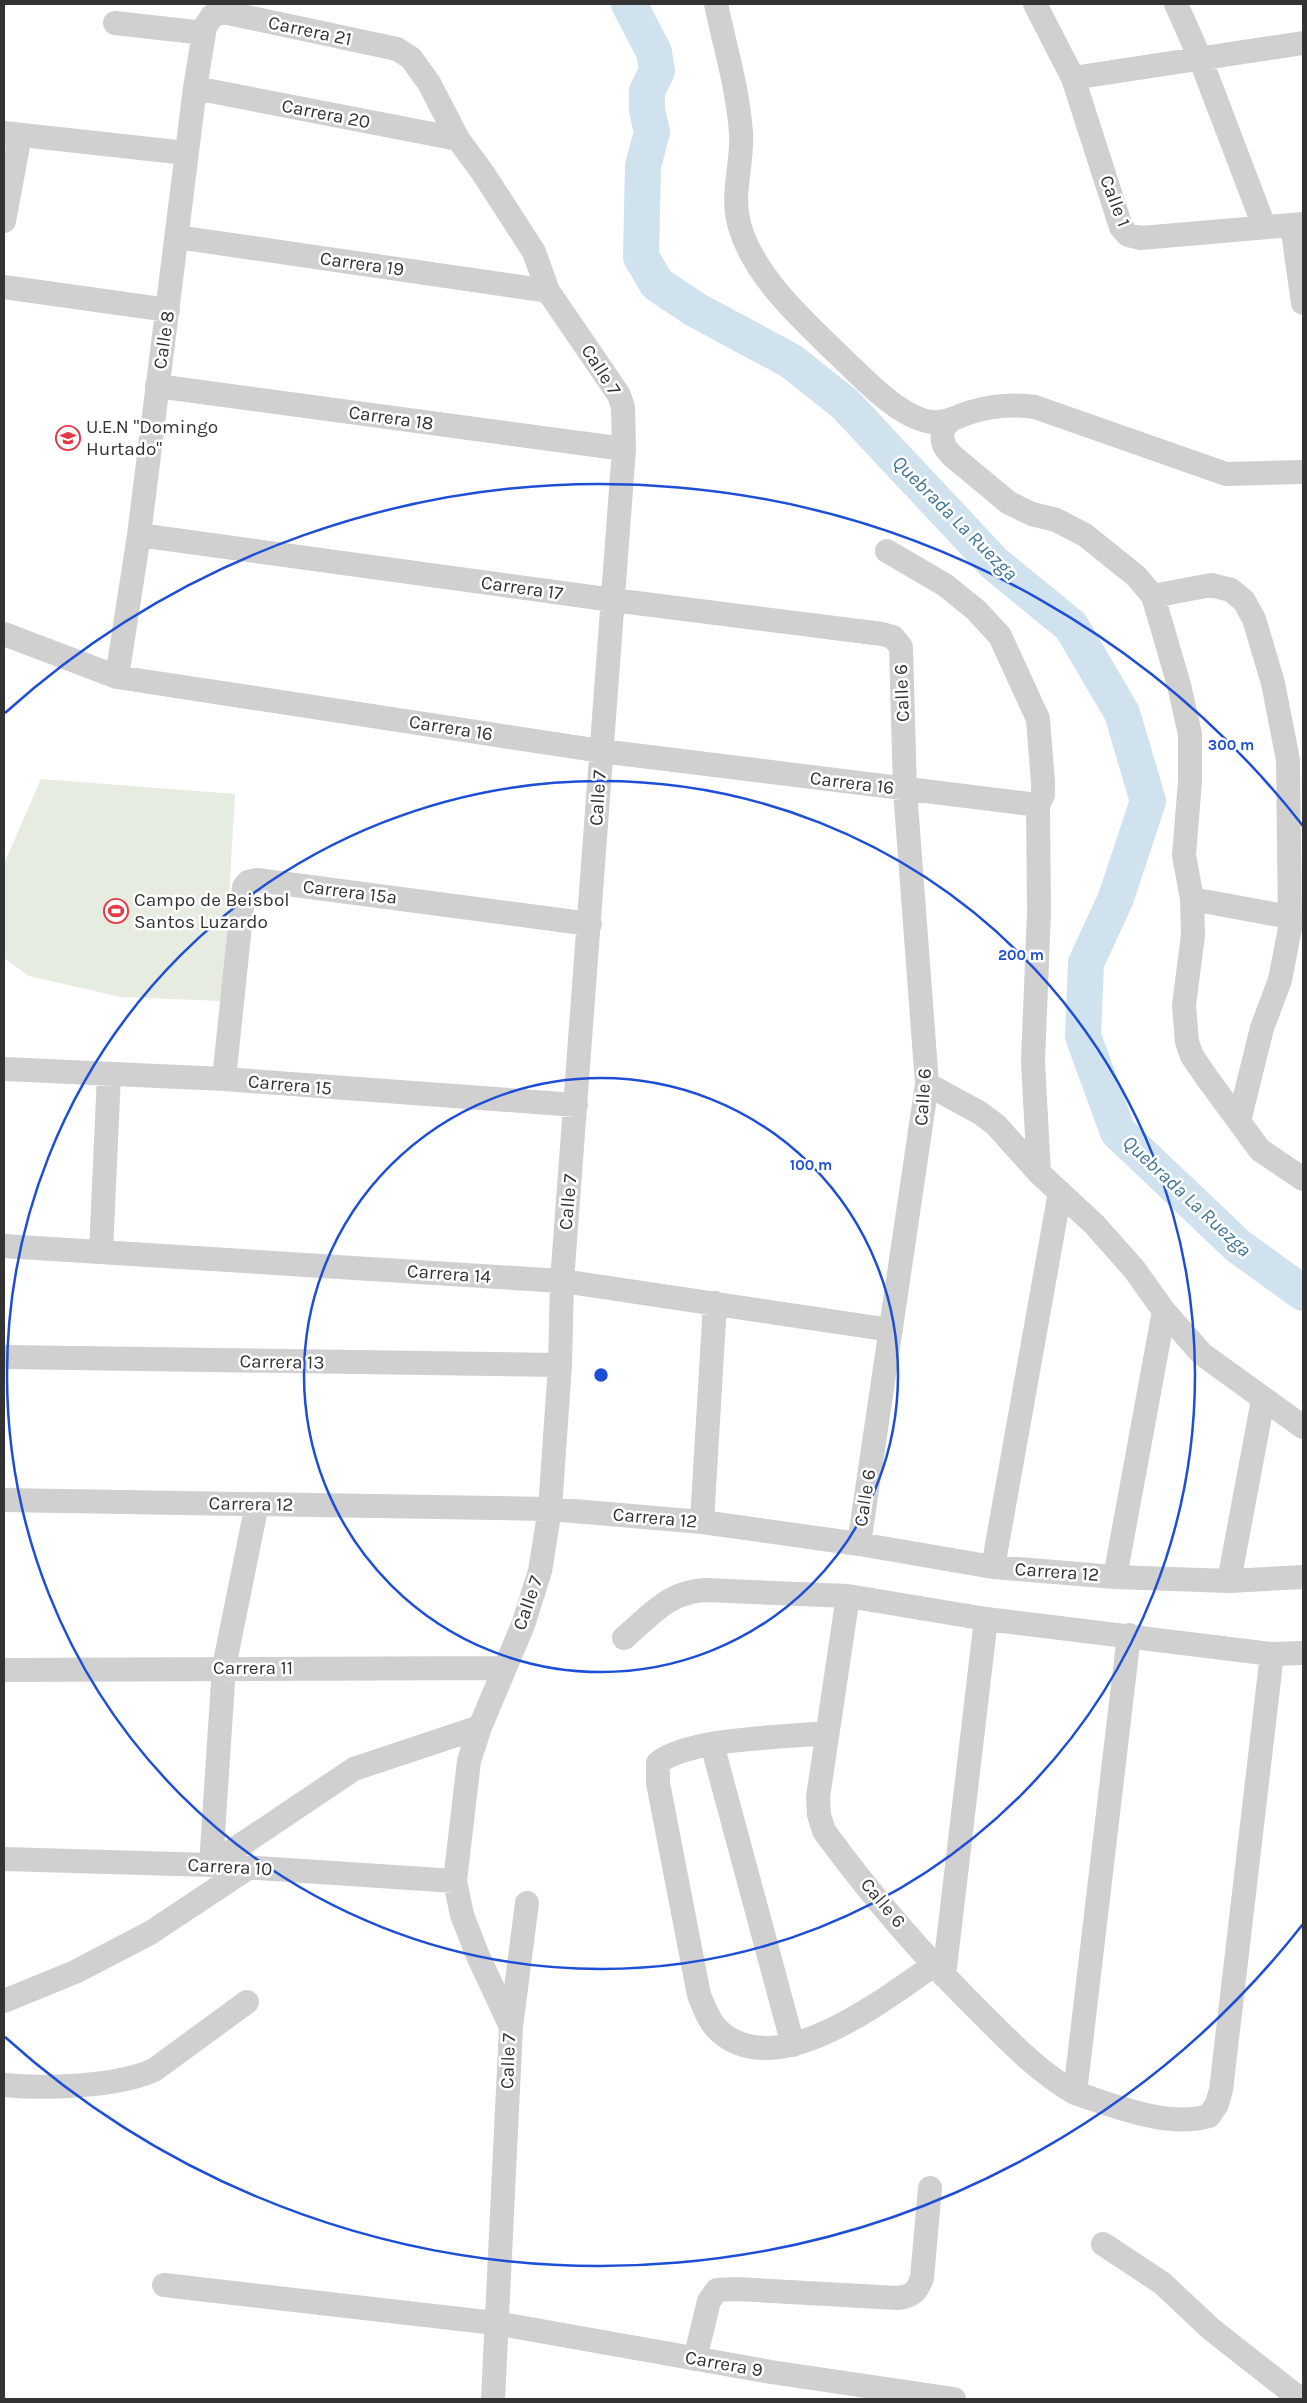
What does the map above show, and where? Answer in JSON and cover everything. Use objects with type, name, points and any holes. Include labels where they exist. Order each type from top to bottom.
[{"type":"street","points":[[716,4],[737,99],[741,136],[735,200],[740,227],[760,271],[818,335],[870,385],[900,409],[930,422],[951,420],[980,410],[1020,405],[1035,407],[1226,474],[1303,472]]},
{"type":"street","name":"Calle 1","points":[[1034,4],[1073,78],[1121,227],[1128,235],[1141,238],[1298,224]]},
{"type":"street","points":[[1176,4],[1200,58],[1264,226]]},
{"type":"street","name":"Calle 8","points":[[117,677],[139,535],[178,237],[195,88],[204,33],[212,16],[224,12]]},
{"type":"street","name":"Carrera 21","points":[[224,12],[397,49]]},
{"type":"street","points":[[116,23],[204,33]]},
{"type":"street","points":[[1073,78],[1303,44]]},
{"type":"street","name":"Calle 7","points":[[397,49],[410,58],[429,83],[458,139],[534,252],[548,291],[619,395],[623,407],[624,449],[562,1281],[560,1364],[550,1509],[540,1571],[532,1598],[480,1726],[469,1761],[456,1881],[462,1915],[478,1956],[510,2026],[493,2399]]},
{"type":"street","name":"Carrera 20","points":[[195,88],[458,139]]},
{"type":"street","points":[[4,221],[12,134],[186,154]]},
{"type":"street","points":[[1298,224],[1303,303]]},
{"type":"street","name":"Carrera 19","points":[[178,237],[548,291]]},
{"type":"street","points":[[4,287],[168,310]]},
{"type":"street","name":"Carrera 18","points":[[157,386],[624,449]]},
{"type":"street","points":[[951,420],[942,428],[941,440],[947,452],[1009,503],[1032,514],[1056,520],[1085,535],[1136,576],[1153,596],[1179,685],[1190,734],[1190,781],[1184,855],[1192,898],[1192,960],[1184,1005],[1187,1042],[1196,1062],[1260,1150],[1303,1179]]},
{"type":"street","name":"Carrera 17","points":[[139,535],[612,600],[882,634],[893,637],[901,647]]},
{"type":"street","points":[[887,551],[944,585],[976,610],[1000,636],[1038,719],[1043,783],[1038,805],[1039,912],[1033,1062],[1039,1173]]},
{"type":"street","points":[[1153,596],[1211,585],[1231,590],[1244,601],[1254,619],[1273,683],[1288,760],[1290,917],[1280,980],[1262,1028],[1239,1121]]},
{"type":"street","name":"Carrera 16","points":[[4,634],[117,677],[601,751],[1038,805]]},
{"type":"street","name":"Calle 6","points":[[859,1544],[927,1084],[905,790],[901,647]]},
{"type":"street","name":"Carrera 15a","points":[[224,1079],[244,887],[248,882],[257,880],[590,924]]},
{"type":"street","points":[[1192,898],[1290,917]]},
{"type":"street","name":"Carrera 15","points":[[4,1069],[224,1079],[576,1105]]},
{"type":"street","points":[[101,1252],[109,1074]]},
{"type":"street","points":[[927,1084],[980,1113],[996,1125],[1039,1173],[1094,1224],[1134,1269],[1164,1311],[1202,1354],[1263,1400],[1303,1427]]},
{"type":"street","points":[[1260,1150],[1303,1165]]},
{"type":"street","points":[[993,1567],[1060,1192]]},
{"type":"street","name":"Carrera 14","points":[[4,1246],[562,1281],[891,1330]]},
{"type":"street","points":[[702,1522],[715,1303]]},
{"type":"street","points":[[1115,1576],[1164,1311]]},
{"type":"street","name":"Carrera 13","points":[[4,1356],[104,1360],[560,1364]]},
{"type":"street","points":[[1229,1581],[1263,1400]]},
{"type":"street","name":"Carrera 12","points":[[4,1500],[550,1509],[702,1522],[859,1544],[993,1567],[1115,1576],[1229,1581],[1303,1577]]},
{"type":"street","points":[[211,1865],[224,1667],[257,1504]]},
{"type":"street","points":[[624,1638],[671,1597],[687,1591],[848,1596],[986,1619],[1272,1654],[1303,1653]]},
{"type":"street","name":"Calle 6","points":[[848,1596],[818,1797],[819,1815],[824,1831],[939,1971],[1026,2057],[1060,2084],[1075,2093],[1128,2110],[1194,2120],[1209,2116],[1217,2104],[1222,2080],[1272,1654]]},
{"type":"street","points":[[828,1734],[712,1744],[666,1756],[658,1763],[657,1772],[699,1995],[708,2016],[719,2031],[733,2040],[756,2049],[793,2045],[860,2016],[939,1971],[986,1619]]},
{"type":"street","points":[[1075,2093],[1129,1635]]},
{"type":"street","name":"Carrera 11","points":[[4,1670],[224,1667],[503,1668]]},
{"type":"street","points":[[211,1865],[354,1769],[480,1726]]},
{"type":"street","points":[[712,1744],[793,2045]]},
{"type":"street","name":"Carrera 10","points":[[4,1859],[211,1865],[456,1881]]},
{"type":"street","points":[[4,2001],[74,1972],[150,1933],[248,1868]]},
{"type":"street","points":[[510,2026],[527,1903]]},
{"type":"street","points":[[4,2085],[71,2085],[140,2076],[154,2070],[247,2002]]},
{"type":"street","points":[[695,2359],[709,2301],[717,2290],[736,2289],[898,2298],[913,2294],[919,2288],[922,2278],[930,2188]]},
{"type":"street","points":[[1103,2244],[1162,2283],[1211,2329],[1297,2393]]},
{"type":"street","name":"Carrera 9","points":[[164,2285],[495,2323],[695,2359],[954,2399]]},
{"type":"shaded area","name":"Campo de Beisbol Santos Luzardo","points":[[41,779],[235,794],[223,1001],[121,997],[29,976],[4,958],[4,864]]},
{"type":"waterway","name":"Quebrada La Ruezga","points":[[629,4],[654,52],[657,71],[647,91],[647,110],[652,132],[643,166],[641,257],[657,284],[696,310],[791,361],[845,404],[994,563],[1071,626],[1122,713],[1148,801],[1116,898],[1086,963],[1083,1036],[1118,1132],[1238,1246],[1303,1293]]},
{"type":"place","name":"U.E.N \"Domingo Hurtado\"","points":[[68,438]]},
{"type":"place","name":"Campo de Beisbol Santos Luzardo","points":[[116,911]]}]
